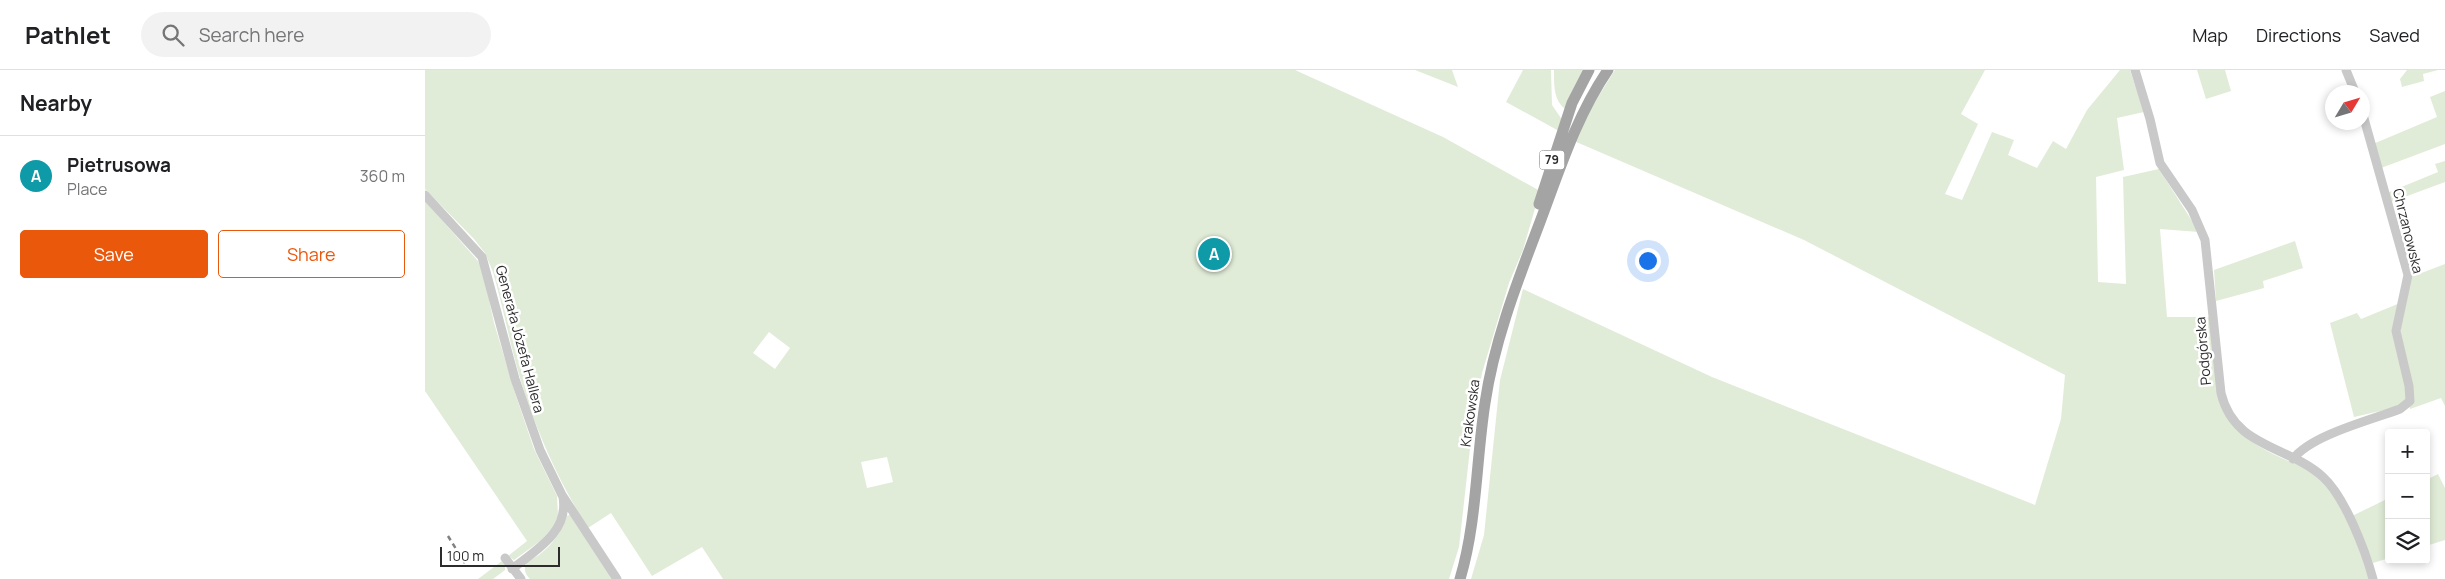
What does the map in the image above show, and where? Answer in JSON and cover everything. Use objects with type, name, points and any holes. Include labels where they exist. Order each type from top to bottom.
[{"type":"main road","name":"Krakowska","points":[[1527,254],[1539,201],[1560,137],[1575,95],[1589,70]]},
{"type":"main road","name":"Krakowska","points":[[1460,579],[1471,528],[1486,392],[1496,354],[1527,254],[1573,133],[1608,70]]},
{"type":"street","name":"Podgórska","points":[[2135,70],[2150,119],[2160,163],[2192,210],[2205,240],[2224,405],[2236,426],[2321,476],[2334,489],[2369,565],[2373,579]]},
{"type":"street","points":[[2346,70],[2352,85]]},
{"type":"street","name":"Chrzanowska","points":[[2293,459],[2297,453],[2316,441],[2400,409],[2410,401],[2409,386],[2396,331],[2407,275],[2367,130]]},
{"type":"street","name":"Generała Józefa Hallera","points":[[425,195],[482,257],[526,415],[540,450],[562,494],[617,579]]},
{"type":"street","points":[[513,569],[551,538],[557,530],[564,510],[562,494]]},
{"type":"street","points":[[505,558],[521,579]]},
{"type":"green space","points":[[425,70],[1295,70],[1443,137],[1540,191],[1523,250],[1509,283],[1482,373],[1471,440],[1459,547],[1449,579],[723,579],[702,547],[652,576],[611,513],[588,528],[561,481],[532,414],[517,366],[493,272],[485,253],[474,239],[425,189]],"holes":[[[769,332],[790,348],[775,369],[753,353]],[[887,457],[893,482],[867,488],[861,462]]]},
{"type":"green space","points":[[1415,70],[1452,70],[1458,87]]},
{"type":"green space","points":[[1523,70],[1551,70],[1552,105],[1563,121],[1559,131],[1506,102]]},
{"type":"green space","points":[[1554,70],[1584,70],[1565,109],[1556,96]]},
{"type":"green space","points":[[1615,70],[1985,70],[1961,114],[1978,124],[1945,194],[1962,200],[1992,132],[2014,140],[2008,155],[2037,168],[2053,141],[2066,149],[2087,110],[2120,70],[2130,70],[2144,112],[2117,118],[2124,170],[2096,177],[2098,282],[2126,284],[2123,177],[2159,169],[2199,232],[2160,229],[2167,317],[2212,317],[2221,405],[2226,415],[2233,425],[2250,440],[2281,458],[2311,470],[2330,488],[2344,513],[2369,579],[1471,579],[1484,535],[1500,380],[1523,289],[1712,377],[2035,505],[2061,419],[2065,375],[1804,240],[1574,141],[1586,116]]},
{"type":"green space","points":[[2197,70],[2225,70],[2231,91],[2206,99]]},
{"type":"green space","points":[[2407,70],[2438,70],[2423,74],[2424,81],[2402,87],[2400,79]]},
{"type":"green space","points":[[2445,91],[2445,144],[2381,168],[2373,144],[2437,117],[2430,97]]},
{"type":"green space","points":[[2445,161],[2445,182],[2391,202],[2387,193],[2438,172],[2435,164]]},
{"type":"green space","points":[[425,201],[478,261],[484,276],[494,323],[516,396],[534,449],[557,496],[558,516],[550,534],[514,560],[508,556],[527,541],[425,391]]},
{"type":"green space","points":[[2295,241],[2303,268],[2263,281],[2264,288],[2216,301],[2214,270]]},
{"type":"green space","points":[[2445,264],[2445,406],[2441,398],[2410,409],[2400,341],[2401,315],[2411,277]]},
{"type":"green space","points":[[2400,303],[2396,318],[2407,399],[2398,407],[2354,417],[2330,323],[2357,313],[2361,319]]},
{"type":"green space","points":[[2438,474],[2445,488],[2445,540],[2430,545],[2430,519],[2430,478]]},
{"type":"green space","points":[[2385,500],[2385,559],[2373,563],[2352,516]]},
{"type":"green space","points":[[571,514],[613,579],[530,579],[527,576],[525,566],[527,563],[548,547],[559,533],[567,516]]},
{"type":"green space","points":[[502,561],[505,565],[505,570],[493,579],[478,579]]},
{"type":"railway","points":[[448,536],[466,565]]},
{"type":"place","name":"Pietrusowa","points":[[1214,254]]}]
